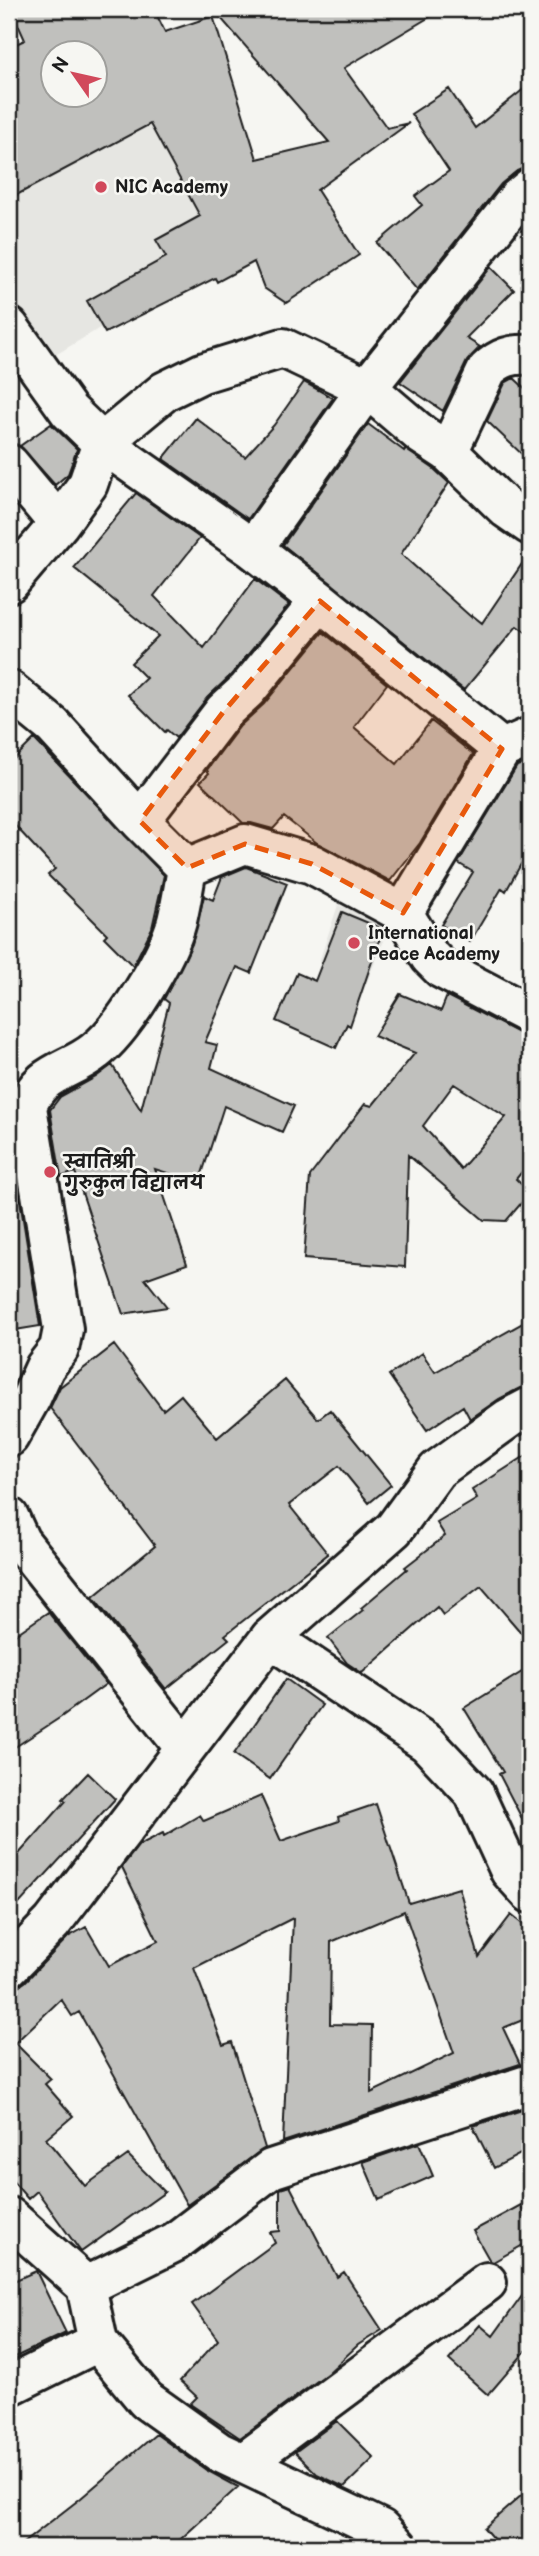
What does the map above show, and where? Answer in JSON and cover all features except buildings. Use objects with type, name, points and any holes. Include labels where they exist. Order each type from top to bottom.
[{"type":"street","points":[[253,549],[367,388],[526,202]]},
{"type":"street","points":[[9,327],[69,411],[102,443],[253,549],[516,743],[403,913]]},
{"type":"street","points":[[9,583],[59,524],[88,484],[102,443],[165,391],[202,373],[283,348],[367,388],[422,435],[447,452],[507,509],[530,524]]},
{"type":"street","points":[[447,452],[487,370],[497,360],[514,354],[530,355]]},
{"type":"street","points":[[9,464],[59,524]]},
{"type":"street","points":[[140,821],[224,711],[247,690],[320,601]]},
{"type":"street","points":[[9,690],[53,726],[187,868]]},
{"type":"street","points":[[187,868],[245,844],[312,864],[403,913],[430,957],[442,969],[530,1015]]},
{"type":"street","points":[[9,1437],[45,1367],[59,1349],[63,1329],[27,1107],[32,1092],[44,1080],[96,1051],[132,1009],[155,971],[176,923],[187,868]]},
{"type":"street","points":[[9,1966],[52,1923],[270,1638],[394,1529],[437,1470],[509,1418],[530,1407]]},
{"type":"street","points":[[9,1517],[20,1541],[185,1748]]},
{"type":"street","points":[[270,1638],[427,1743],[474,1793],[510,1871],[530,1894]]},
{"type":"street","points":[[86,2286],[175,2242],[271,2169],[530,2084]]},
{"type":"street","points":[[9,2217],[86,2286],[98,2342],[146,2400],[219,2452],[381,2529],[398,2547]]},
{"type":"street","points":[[243,2463],[487,2282]]},
{"type":"street","points":[[9,2386],[98,2342]]},
{"type":"highlighted area","points":[[320,601],[502,749],[403,913],[312,864],[245,844],[187,868],[140,821],[224,711]]},
{"type":"shaded area","name":"NIC Academy","points":[[134,70],[226,251],[44,362],[9,305],[9,123],[45,108],[108,108],[108,86]]},
{"type":"shaded area","name":"International Peace Academy","points":[[338,905],[391,924],[365,986],[319,962]]},
{"type":"place","name":"NIC Academy","points":[[101,187]]},
{"type":"place","name":"International Peace Academy","points":[[354,943]]},
{"type":"place","name":"स्वातिश्री गुरुकुल विद्यालय","points":[[50,1172]]}]
